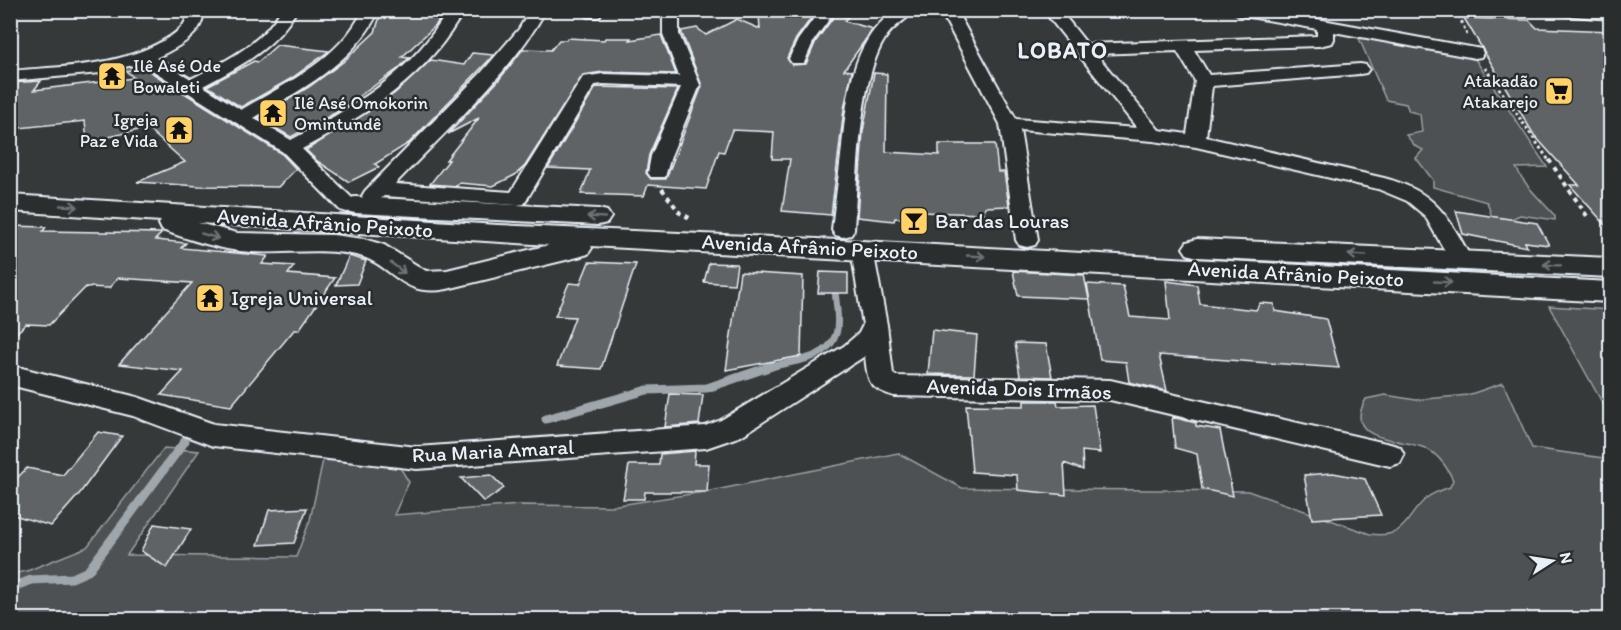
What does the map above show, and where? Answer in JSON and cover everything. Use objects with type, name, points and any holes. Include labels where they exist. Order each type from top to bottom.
[{"type":"main road","name":"Avenida Afrânio Peixoto","points":[[10,184],[362,200],[494,223],[647,239],[1027,240],[1611,268]]},
{"type":"main road","name":"Avenida Afrânio Peixoto","points":[[10,203],[135,210],[494,223],[701,223],[853,240],[1611,292]]},
{"type":"main road","points":[[135,210],[221,240],[367,249],[377,252],[407,274],[427,282],[451,279],[576,248],[647,239]]},
{"type":"main road","points":[[472,272],[493,258],[498,250],[494,223]]},
{"type":"street","points":[[10,75],[92,68],[145,58],[166,47],[189,30],[195,20],[195,10]]},
{"type":"street","points":[[192,85],[256,48],[277,31],[289,10]]},
{"type":"street","points":[[242,117],[298,83],[340,53],[363,27],[371,10]]},
{"type":"street","points":[[290,148],[345,119],[398,81],[446,30],[456,10]]},
{"type":"street","points":[[362,200],[487,77],[526,31],[538,10]]},
{"type":"street","points":[[658,173],[661,156],[690,93],[691,82],[671,34],[671,10]]},
{"type":"street","points":[[798,59],[806,40],[828,10]]},
{"type":"street","name":"Avenida Dois Irmãos","points":[[907,10],[890,21],[873,42],[858,83],[853,240],[875,325],[880,377],[884,382],[894,386],[1110,390],[1390,455]]},
{"type":"street","points":[[948,10],[1009,124],[1027,240]]},
{"type":"street","points":[[1051,10],[1153,135]]},
{"type":"street","points":[[1239,10],[1475,53]]},
{"type":"street","points":[[1562,10],[1611,14]]},
{"type":"street","points":[[1085,49],[1184,48],[1319,41],[1326,39],[1325,27]]},
{"type":"street","points":[[1184,48],[1204,81],[1196,141]]},
{"type":"street","points":[[145,58],[192,85],[290,148],[362,200],[517,199],[589,81],[603,79],[691,82]]},
{"type":"street","points":[[1204,81],[1360,69]]},
{"type":"street","points":[[1009,124],[1153,135],[1196,141],[1384,184],[1412,194],[1432,208],[1461,260]]},
{"type":"street","name":"Rua Maria Amaral","points":[[10,375],[136,407],[213,435],[417,458],[706,437],[731,428],[853,352],[868,339],[875,325]]},
{"type":"path","points":[[1457,10],[1475,53],[1556,175],[1587,216]]},
{"type":"path","points":[[658,173],[659,182],[667,199],[680,213],[701,223]]},
{"type":"shaded area","points":[[1358,36],[1473,56],[1547,167],[1516,168],[1529,187],[1555,216],[1555,220],[1520,215],[1509,220],[1492,217],[1487,202],[1433,187],[1433,180],[1416,158],[1423,150],[1415,146],[1406,135],[1422,132],[1420,114],[1409,111],[1406,104],[1386,100]]},
{"type":"shaded area","points":[[1549,306],[1610,310],[1610,417]]},
{"type":"shaded area","points":[[1503,383],[1532,448],[1610,459],[1610,619],[11,620],[11,574],[27,571],[87,547],[164,448],[199,451],[127,555],[296,557],[310,520],[323,460],[399,466],[409,482],[394,515],[520,505],[612,506],[711,491],[898,453],[962,488],[1248,491],[1370,534],[1383,535],[1399,530],[1420,504],[1436,492],[1450,487],[1453,480],[1442,461],[1425,448],[1377,436],[1367,431],[1361,423],[1360,413],[1366,399],[1385,395],[1416,400],[1468,395]]},
{"type":"building","points":[[382,10],[445,10],[436,25],[402,57],[409,58],[398,69],[335,113],[291,137],[258,118],[309,87],[343,62],[375,32]]},
{"type":"building","points":[[796,10],[815,13],[796,39],[787,58],[792,65],[806,64],[816,41],[835,15],[848,17],[844,21],[873,29],[844,70],[852,71],[844,109],[831,215],[782,211],[790,159],[772,159],[774,132],[732,130],[724,152],[719,151],[706,189],[648,185],[644,196],[581,194],[590,170],[548,168],[596,87],[678,89],[649,155],[646,173],[651,179],[666,179],[702,86],[681,31],[697,28],[706,35],[737,19],[760,29],[759,13]]},
{"type":"building","name":"Atakadão Atakarejo","points":[[1464,18],[1529,20],[1537,28],[1611,31],[1611,231],[1570,185],[1579,185],[1534,135]]},
{"type":"building","points":[[661,35],[676,74],[603,72],[583,75],[525,166],[515,175],[493,186],[459,183],[457,186],[430,184],[479,118],[448,134],[498,81],[523,49],[551,50],[559,40],[567,38],[604,40],[605,38],[631,38],[630,40]]},
{"type":"building","points":[[277,45],[329,51],[292,78],[241,107],[207,86],[254,61],[258,62]]},
{"type":"building","points":[[472,53],[494,55],[409,143],[375,164],[379,167],[349,182],[317,161],[306,150],[373,109],[395,93],[431,60],[464,65]]},
{"type":"building","points":[[141,66],[282,154],[296,169],[278,187],[199,186],[137,182],[185,162],[147,128],[87,142],[85,121],[10,129],[10,83],[41,81],[34,90],[134,78],[126,71]]},
{"type":"building","points":[[874,73],[887,74],[886,152],[939,155],[939,144],[995,144],[998,172],[1004,172],[1009,206],[985,207],[984,214],[920,212],[920,219],[895,218],[894,221],[857,217],[863,131]]},
{"type":"building","points":[[1456,211],[1537,223],[1549,245],[1525,242],[1527,247],[1463,234]]},
{"type":"building","points":[[10,226],[46,227],[43,231],[162,233],[155,240],[186,243],[181,248],[268,256],[262,264],[294,266],[288,274],[335,278],[299,330],[294,330],[231,406],[161,395],[183,371],[119,364],[192,283],[118,278],[109,288],[86,287],[49,325],[26,324],[10,339]]},
{"type":"building","points":[[349,256],[366,261],[357,284],[336,285]]},
{"type":"building","points":[[589,262],[636,264],[601,369],[557,366],[575,317],[555,316],[569,283],[580,284]]},
{"type":"building","points":[[709,263],[737,264],[734,284],[704,282]]},
{"type":"building","points":[[1013,271],[1084,275],[1089,299],[1018,296]]},
{"type":"building","points":[[740,272],[803,276],[801,356],[726,370]]},
{"type":"building","points":[[820,272],[848,273],[848,293],[818,293]]},
{"type":"building","points":[[1166,281],[1197,285],[1200,304],[1256,310],[1260,303],[1274,304],[1275,311],[1326,319],[1339,368],[1159,355],[1167,391],[1129,382],[1126,362],[1100,360],[1087,284],[1123,286],[1130,317],[1170,320]]},
{"type":"building","points":[[932,330],[977,335],[974,375],[928,374]]},
{"type":"building","points":[[1015,343],[1046,344],[1052,377],[1020,376]]},
{"type":"building","points":[[670,394],[703,395],[699,424],[665,427]]},
{"type":"building","points":[[1024,401],[1057,401],[1058,406],[1093,405],[1100,453],[1082,451],[1083,470],[1064,463],[1066,495],[1018,490],[1017,475],[972,472],[966,405],[1024,406]]},
{"type":"building","points":[[1172,417],[1196,423],[1196,426],[1220,430],[1233,496],[1202,489],[1197,454],[1175,448]]},
{"type":"building","points":[[98,432],[122,436],[80,493],[51,526],[10,514],[10,485],[27,468],[63,475]]},
{"type":"building","points":[[695,451],[694,464],[709,464],[707,492],[645,492],[644,499],[623,499],[629,465],[659,465],[660,454]]},
{"type":"building","points":[[1333,473],[1365,479],[1381,515],[1312,519],[1304,475]]},
{"type":"building","points":[[491,475],[504,488],[484,502],[461,478]]},
{"type":"building","points":[[307,508],[294,543],[258,545],[269,510]]},
{"type":"building","points":[[154,524],[191,529],[167,568],[141,551]]},
{"type":"waterway","points":[[768,368],[807,359],[825,350],[836,334],[838,324],[835,291]]},
{"type":"waterway","points":[[546,419],[647,390],[707,388],[772,366]]},
{"type":"waterway","points":[[10,588],[31,580],[72,578],[88,571],[185,441]]},
{"type":"place","name":"Ilê Asé Ode Bowaleti","points":[[112,76]]},
{"type":"place","name":"Atakadão Atakarejo","points":[[1559,91]]},
{"type":"place","name":"Ilê Asé Omokorin Omintundê","points":[[273,113]]},
{"type":"place","name":"Igreja Paz e Vida","points":[[179,130]]},
{"type":"place","name":"Bar das Louras","points":[[914,221]]},
{"type":"place","name":"Igreja Universal","points":[[210,298]]},
{"type":"district","name":"LOBATO","points":[[1063,50]]}]
